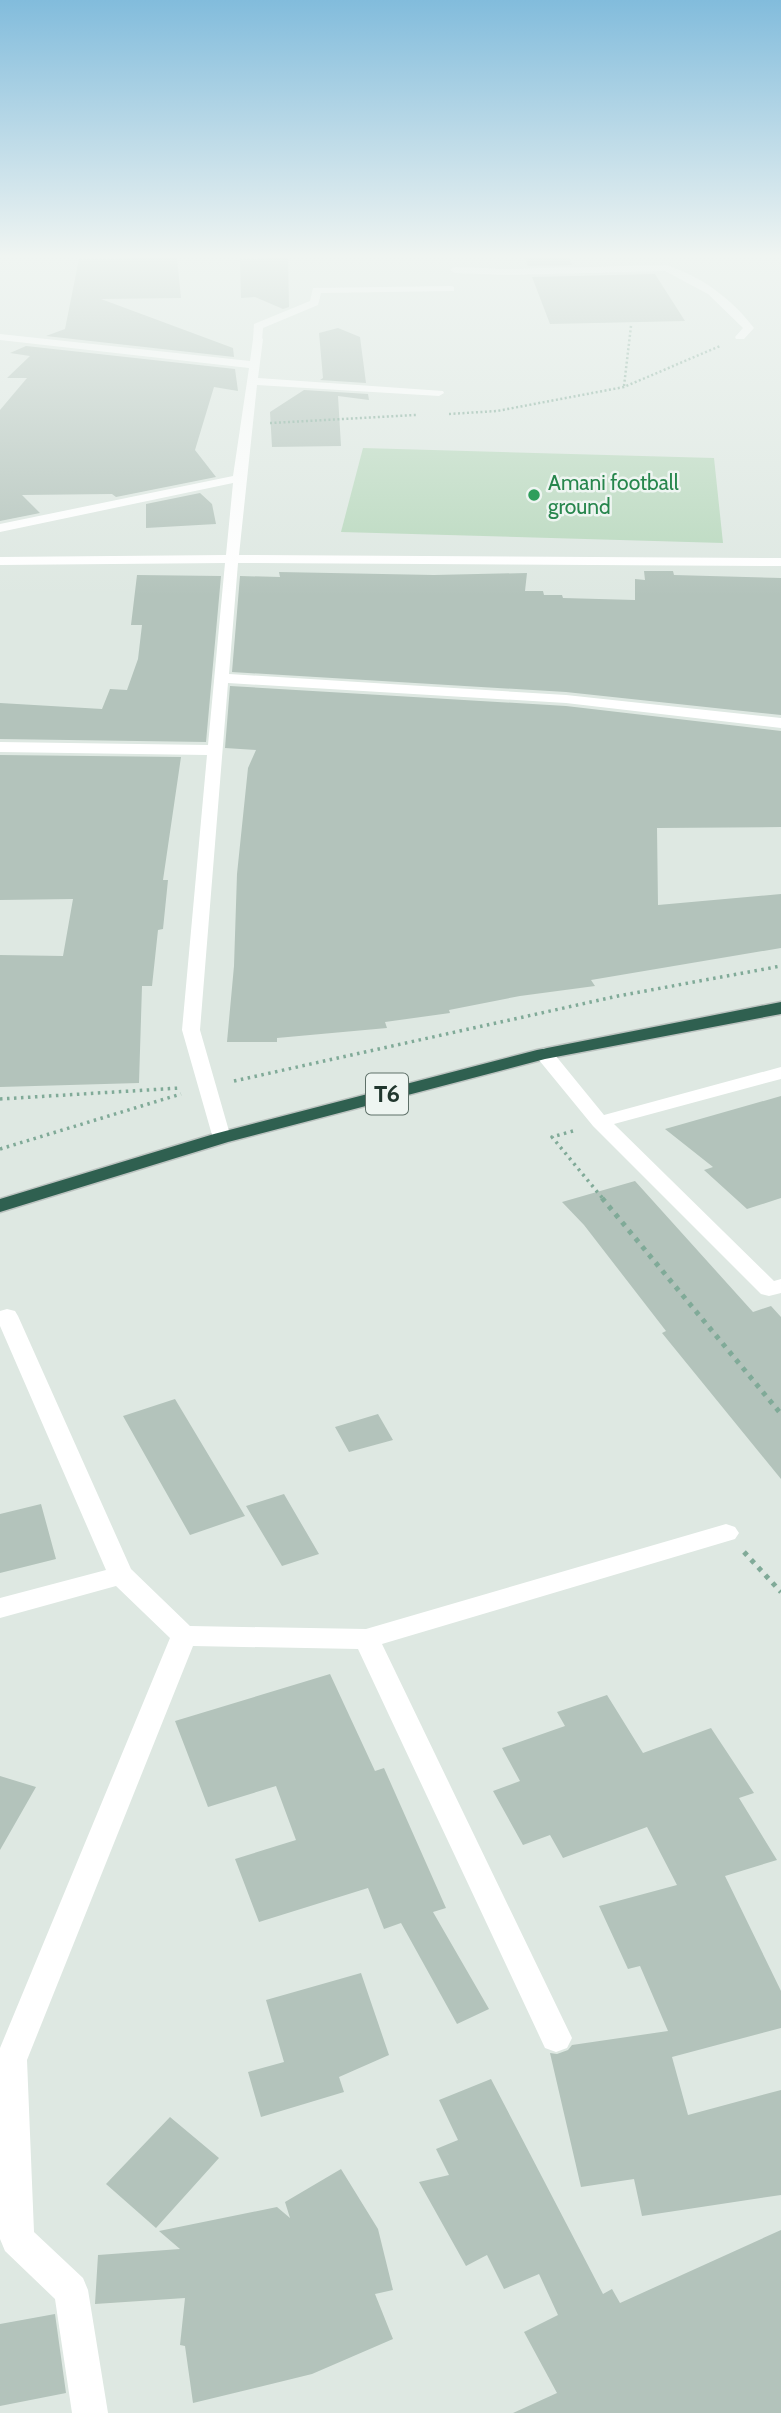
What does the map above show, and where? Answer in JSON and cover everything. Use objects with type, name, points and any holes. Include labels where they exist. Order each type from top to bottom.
[{"type":"highway","name":"T6","points":[[0,1206],[221,1138],[544,1054],[781,1008]]},
{"type":"street","points":[[221,1138],[191,1030],[239,478],[253,371]]},
{"type":"street","points":[[252,382],[439,393]]},
{"type":"street","points":[[0,528],[239,478]]},
{"type":"street","points":[[0,561],[234,559],[781,562]]},
{"type":"street","points":[[221,678],[566,699],[781,723]]},
{"type":"street","points":[[0,747],[215,750]]},
{"type":"street","points":[[544,1054],[600,1122],[777,1292]]},
{"type":"street","points":[[600,1122],[781,1073]]},
{"type":"street","points":[[0,1318],[7,1317],[121,1575],[184,1636],[366,1639],[726,1533]]},
{"type":"street","points":[[0,1608],[121,1575]]},
{"type":"street","points":[[90,2413],[71,2290],[17,2239],[11,2060],[184,1636]]},
{"type":"street","points":[[366,1639],[556,2038]]},
{"type":"path","points":[[624,387],[626,371]]},
{"type":"path","points":[[441,414],[497,411],[624,387],[662,371]]},
{"type":"path","points":[[247,424],[428,415]]},
{"type":"path","points":[[0,1149],[206,1087],[618,996],[781,966]]},
{"type":"path","points":[[0,1099],[206,1087]]},
{"type":"path","points":[[600,1122],[552,1137],[781,1414]]},
{"type":"path","points":[[726,1533],[781,1592]]},
{"type":"green space","name":"Amani football ground","points":[[363,448],[714,458],[723,543],[341,532]]},
{"type":"building","points":[[15,371],[235,371],[238,391],[214,387],[195,450],[216,477],[116,497],[112,494],[22,495],[40,513],[0,521],[0,410],[27,378],[7,378]]},
{"type":"building","points":[[322,371],[364,371],[366,383],[320,380],[323,378]]},
{"type":"building","points":[[304,390],[368,394],[369,400],[338,396],[341,446],[272,447],[270,412]]},
{"type":"building","points":[[200,493],[212,504],[216,524],[146,528],[146,504]]},
{"type":"building","points":[[644,571],[673,571],[674,575],[781,578],[781,715],[566,692],[232,672],[240,576],[280,577],[279,572],[434,575],[527,573],[525,591],[543,591],[544,595],[562,595],[563,598],[635,600],[635,579],[645,580]]},
{"type":"building","points":[[137,575],[221,576],[206,742],[0,739],[0,703],[102,709],[110,689],[127,690],[138,659],[142,625],[131,625]]},
{"type":"building","points":[[230,686],[566,706],[781,731],[781,827],[657,828],[658,905],[781,894],[781,948],[591,980],[595,986],[520,996],[449,1010],[450,1013],[385,1022],[387,1028],[277,1038],[277,1042],[227,1042],[234,966],[237,874],[248,768],[256,750],[225,748]]},
{"type":"building","points":[[0,755],[181,757],[163,880],[168,880],[163,929],[158,930],[152,986],[142,986],[139,1083],[0,1087],[0,955],[63,956],[73,899],[0,900]]},
{"type":"building","points":[[781,1096],[781,1198],[747,1209],[704,1170],[713,1167],[665,1129]]},
{"type":"building","points":[[635,1181],[753,1312],[771,1306],[781,1317],[781,1479],[662,1333],[666,1331],[584,1225],[562,1202]]},
{"type":"building","points":[[175,1399],[245,1516],[190,1535],[123,1416]]},
{"type":"building","points":[[378,1414],[393,1440],[349,1452],[335,1427]]},
{"type":"building","points":[[284,1494],[319,1554],[282,1566],[246,1506]]},
{"type":"building","points":[[41,1504],[56,1559],[0,1573],[0,1514]]},
{"type":"building","points":[[330,1674],[375,1771],[384,1768],[446,1908],[433,1912],[489,2009],[457,2024],[401,1923],[384,1929],[368,1888],[259,1922],[235,1859],[296,1840],[276,1786],[208,1807],[175,1721]]},
{"type":"building","points":[[607,1695],[643,1753],[711,1728],[754,1793],[739,1798],[777,1860],[725,1876],[781,1991],[781,2028],[672,2057],[688,2115],[781,2090],[781,2195],[642,2216],[634,2179],[581,2187],[550,2053],[557,2054],[568,2050],[572,2045],[668,2031],[640,1966],[628,1969],[599,1906],[677,1885],[647,1827],[563,1858],[550,1835],[523,1845],[493,1791],[520,1781],[502,1748],[565,1726],[557,1712]]},
{"type":"building","points":[[0,1776],[36,1787],[0,1850]]},
{"type":"building","points":[[361,1973],[389,2055],[339,2077],[344,2092],[261,2117],[248,2072],[284,2062],[266,2000]]},
{"type":"building","points":[[491,2079],[603,2294],[612,2289],[620,2303],[781,2230],[781,2413],[513,2413],[557,2393],[524,2332],[558,2315],[539,2274],[504,2289],[487,2255],[466,2266],[419,2182],[449,2175],[436,2149],[458,2140],[439,2100]]},
{"type":"building","points":[[170,2117],[219,2158],[156,2228],[106,2184]]},
{"type":"building","points":[[341,2169],[378,2229],[393,2290],[375,2294],[393,2339],[312,2374],[193,2403],[185,2346],[180,2345],[185,2298],[95,2304],[98,2255],[180,2249],[159,2231],[277,2207],[290,2218],[285,2202]]},
{"type":"building","points":[[55,2314],[66,2393],[0,2406],[0,2324]]},
{"type":"place","name":"Amani football ground","points":[[534,495]]}]
